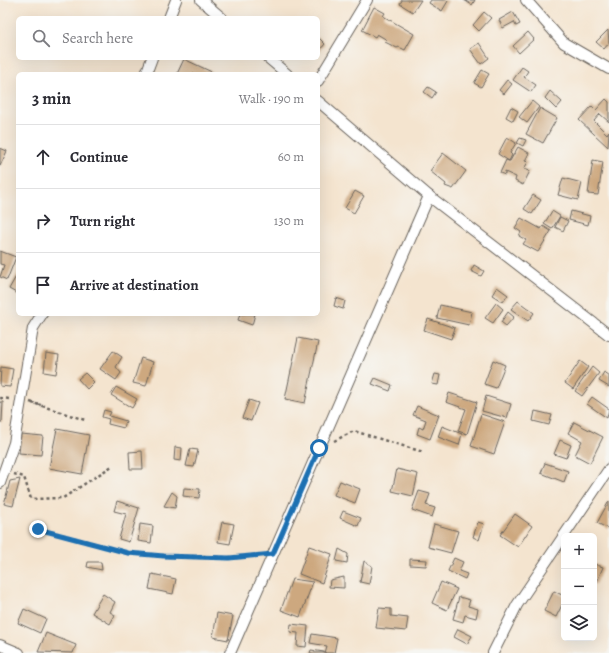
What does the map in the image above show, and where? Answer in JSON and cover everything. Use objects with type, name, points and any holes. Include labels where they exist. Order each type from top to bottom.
[{"type":"street","points":[[170,16],[176,0]]},
{"type":"street","points":[[201,0],[220,16]]},
{"type":"street","points":[[320,78],[367,0]]},
{"type":"street","points":[[526,0],[564,43],[609,69]]},
{"type":"street","points":[[147,72],[151,60]]},
{"type":"street","points":[[270,60],[285,72]]},
{"type":"street","points":[[320,103],[429,196],[609,335]]},
{"type":"street","points":[[230,653],[429,196]]},
{"type":"street","points":[[0,483],[14,442],[33,328],[41,316]]},
{"type":"street","points":[[493,653],[517,605],[609,469]]},
{"type":"street","points":[[0,645],[19,653]]},
{"type":"path","points":[[21,400],[45,406]]},
{"type":"path","points":[[21,400],[85,420]]},
{"type":"path","points":[[319,448],[354,431],[423,452]]},
{"type":"path","points":[[4,471],[24,477],[31,498],[64,498],[112,466]]},
{"type":"path","points":[[38,529],[128,553],[164,556],[229,558],[273,554]]},
{"type":"building","points":[[402,0],[421,0],[413,12],[400,4]]},
{"type":"building","points":[[431,0],[448,1],[442,11],[429,3]]},
{"type":"building","points":[[464,0],[475,0],[472,5]]},
{"type":"building","points":[[374,7],[385,13],[383,16],[414,34],[405,50],[385,42],[387,40],[377,34],[375,37],[362,30]]},
{"type":"building","points":[[484,12],[491,18],[479,31],[473,25]]},
{"type":"building","points":[[513,12],[520,24],[516,26],[514,22],[503,28],[499,20]]},
{"type":"building","points":[[608,30],[609,43],[604,49],[596,42]]},
{"type":"building","points":[[528,32],[534,39],[519,53],[513,46]]},
{"type":"building","points":[[320,39],[325,44],[320,50]]},
{"type":"building","points":[[479,43],[489,58],[481,64],[470,49]]},
{"type":"building","points":[[184,60],[186,60],[212,72],[178,72]]},
{"type":"building","points":[[522,67],[528,71],[524,77],[536,85],[531,92],[513,80]]},
{"type":"building","points":[[482,70],[489,74],[481,87],[474,83]]},
{"type":"building","points":[[507,80],[512,84],[504,94],[499,90]]},
{"type":"building","points":[[428,87],[436,92],[432,98],[424,92]]},
{"type":"building","points":[[550,91],[562,102],[556,109],[545,98]]},
{"type":"building","points":[[606,99],[609,102],[609,122],[600,114],[594,121],[607,134],[609,131],[608,147],[579,120],[592,106],[596,110]]},
{"type":"building","points":[[532,101],[539,107],[527,123],[519,117]]},
{"type":"building","points":[[511,107],[518,111],[513,121],[506,117]]},
{"type":"building","points":[[540,108],[557,118],[543,143],[526,134]]},
{"type":"building","points":[[507,137],[516,143],[510,153],[512,155],[509,161],[498,154]]},
{"type":"building","points":[[520,138],[526,140],[523,146],[517,143]]},
{"type":"building","points":[[518,147],[529,153],[525,161],[528,162],[524,169],[530,171],[523,185],[515,181],[516,177],[505,172],[505,175],[500,173],[506,160],[510,161]]},
{"type":"building","points":[[0,148],[7,151],[0,166]]},
{"type":"building","points":[[443,153],[466,171],[453,189],[445,186],[446,184],[430,171]]},
{"type":"building","points":[[593,160],[603,162],[598,195],[588,194]]},
{"type":"building","points":[[563,178],[582,183],[578,200],[558,195]]},
{"type":"building","points":[[355,191],[364,196],[354,213],[345,208]]},
{"type":"building","points":[[533,195],[541,200],[532,214],[524,209]]},
{"type":"building","points":[[552,211],[560,216],[552,229],[544,224]]},
{"type":"building","points":[[571,211],[590,216],[588,225],[569,220]]},
{"type":"building","points":[[560,217],[568,221],[563,231],[555,227]]},
{"type":"building","points":[[521,218],[541,229],[543,226],[551,231],[538,252],[523,244],[526,240],[519,236],[521,232],[515,228]]},
{"type":"building","points":[[0,251],[16,257],[7,280],[0,277],[4,265],[0,264]]},
{"type":"building","points":[[474,265],[484,271],[481,276],[471,271]]},
{"type":"building","points":[[16,277],[16,293],[9,289]]},
{"type":"building","points":[[497,287],[508,295],[503,302],[492,295]]},
{"type":"building","points":[[336,298],[345,301],[343,309],[334,306]]},
{"type":"building","points":[[518,301],[534,313],[528,321],[511,309]]},
{"type":"building","points":[[496,303],[503,309],[493,323],[485,318]]},
{"type":"building","points":[[440,305],[472,312],[469,325],[437,318]]},
{"type":"building","points":[[508,312],[514,317],[506,326],[501,322]]},
{"type":"building","points":[[239,316],[254,316],[252,325],[238,320]]},
{"type":"building","points":[[428,319],[455,328],[451,339],[424,330]]},
{"type":"building","points":[[298,338],[318,342],[305,403],[285,399]]},
{"type":"building","points":[[113,351],[122,357],[116,367],[121,373],[116,380],[100,369]]},
{"type":"building","points":[[46,353],[59,355],[56,374],[44,372]]},
{"type":"building","points":[[141,358],[153,362],[146,386],[133,383]]},
{"type":"building","points":[[493,360],[505,365],[496,388],[484,384]]},
{"type":"building","points":[[580,361],[588,367],[573,389],[565,383]]},
{"type":"building","points":[[1,367],[13,369],[10,387],[0,386]]},
{"type":"building","points":[[592,367],[599,373],[582,396],[575,391]]},
{"type":"building","points":[[604,372],[609,375],[609,387],[599,381]]},
{"type":"building","points":[[85,373],[94,382],[87,389],[78,379]]},
{"type":"building","points":[[435,374],[440,375],[438,385],[432,384]]},
{"type":"building","points":[[375,378],[392,385],[390,391],[372,384]]},
{"type":"building","points":[[116,387],[137,399],[132,408],[111,395]]},
{"type":"building","points":[[449,393],[477,402],[467,434],[458,431],[466,409],[446,402]]},
{"type":"building","points":[[486,396],[511,404],[507,418],[482,411]]},
{"type":"building","points":[[592,397],[609,409],[607,418],[587,404]]},
{"type":"building","points":[[249,400],[258,403],[251,421],[242,418]]},
{"type":"building","points":[[0,402],[3,402],[2,422],[0,422]]},
{"type":"building","points":[[417,406],[439,415],[430,439],[417,434],[419,427],[423,429],[426,420],[413,415]]},
{"type":"building","points":[[104,410],[111,412],[109,416],[126,421],[124,428],[108,424],[109,419],[102,417]]},
{"type":"building","points":[[535,411],[552,415],[549,425],[533,421]]},
{"type":"building","points":[[481,414],[505,422],[494,454],[471,446]]},
{"type":"building","points":[[574,422],[603,437],[590,463],[575,455],[582,441],[568,433]]},
{"type":"building","points":[[442,426],[462,434],[459,445],[438,437]]},
{"type":"building","points":[[57,429],[89,435],[82,474],[49,468]]},
{"type":"building","points":[[21,434],[43,436],[41,455],[19,453]]},
{"type":"building","points":[[560,440],[571,445],[566,458],[554,454]]},
{"type":"building","points":[[175,447],[182,448],[181,461],[174,460]]},
{"type":"building","points":[[190,449],[198,450],[194,467],[186,466]]},
{"type":"building","points":[[142,451],[143,469],[130,469],[129,452]]},
{"type":"building","points":[[545,463],[568,471],[564,482],[541,473]]},
{"type":"building","points":[[397,469],[418,474],[413,496],[392,491]]},
{"type":"building","points":[[20,479],[13,506],[4,504],[10,481]]},
{"type":"building","points":[[340,481],[360,489],[355,503],[334,495]]},
{"type":"building","points":[[184,488],[200,489],[199,498],[183,496]]},
{"type":"building","points":[[419,491],[430,494],[426,505],[435,508],[432,517],[412,510]]},
{"type":"building","points":[[172,492],[177,496],[175,508],[164,506]]},
{"type":"building","points":[[117,501],[139,508],[129,542],[119,539],[126,514],[114,511]]},
{"type":"building","points":[[609,501],[609,529],[597,523]]},
{"type":"building","points":[[343,511],[361,518],[358,526],[340,518]]},
{"type":"building","points":[[515,514],[532,526],[518,547],[500,535]]},
{"type":"building","points":[[222,522],[234,524],[230,544],[218,542]]},
{"type":"building","points":[[478,522],[484,524],[479,540],[473,537]]},
{"type":"building","points":[[140,524],[153,526],[151,543],[138,541]]},
{"type":"building","points":[[434,524],[458,531],[451,553],[428,547]]},
{"type":"building","points":[[309,546],[332,554],[322,583],[299,574]]},
{"type":"building","points":[[339,549],[348,554],[347,563],[336,561]]},
{"type":"building","points":[[454,558],[463,562],[459,571],[467,574],[465,579],[448,571]]},
{"type":"building","points":[[410,559],[427,560],[426,566],[410,565]]},
{"type":"building","points":[[364,561],[372,566],[369,584],[360,582]]},
{"type":"building","points":[[88,562],[101,562],[102,570],[87,567]]},
{"type":"building","points":[[597,565],[603,567],[597,582]]},
{"type":"building","points":[[152,574],[176,579],[173,594],[149,589]]},
{"type":"building","points":[[344,577],[344,588],[329,587],[330,580]]},
{"type":"building","points":[[292,579],[313,582],[300,617],[281,610]]},
{"type":"building","points":[[441,582],[457,589],[447,610],[432,603]]},
{"type":"building","points":[[554,591],[561,594],[561,607],[556,617],[544,611]]},
{"type":"building","points":[[103,594],[115,602],[110,612],[115,615],[110,624],[92,613]]},
{"type":"building","points":[[459,597],[470,600],[468,606],[478,609],[476,618],[465,615],[463,622],[453,619]]},
{"type":"building","points":[[379,608],[391,609],[391,616],[408,618],[406,631],[376,628]]},
{"type":"building","points":[[24,609],[46,619],[40,633],[18,623]]},
{"type":"building","points":[[217,613],[233,616],[228,640],[213,637]]},
{"type":"building","points":[[291,624],[308,626],[306,647],[297,646],[298,633],[290,632]]},
{"type":"building","points":[[458,629],[472,636],[467,644],[454,637]]},
{"type":"building","points":[[46,633],[76,645],[73,653],[38,652]]},
{"type":"building","points":[[312,634],[337,638],[334,653],[325,653],[327,646],[310,643]]},
{"type":"building","points":[[311,650],[324,652],[324,653],[310,653]]},
{"type":"route","points":[[38,529],[128,553],[164,556],[229,558],[273,554],[319,448]]}]
